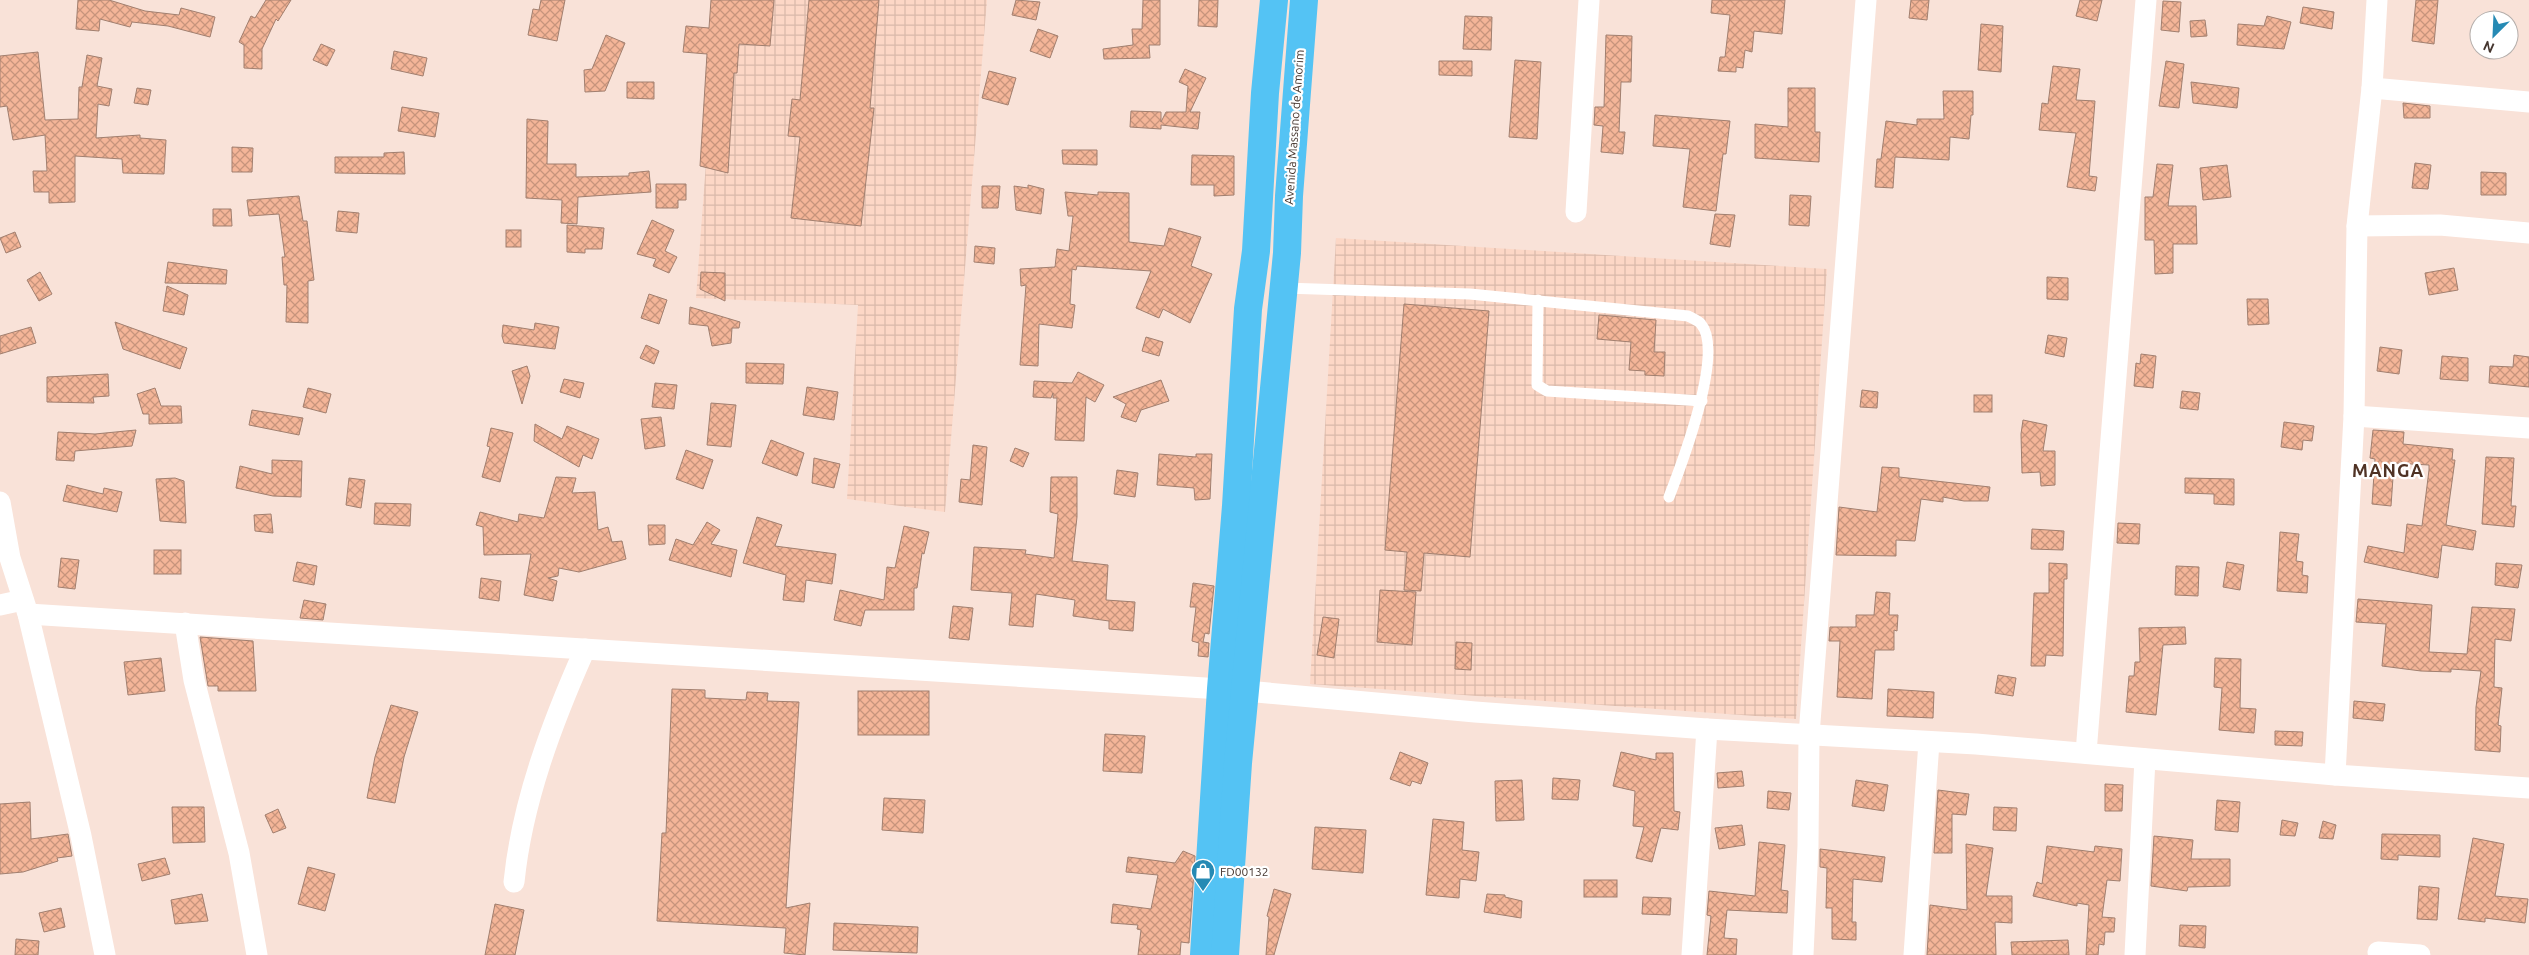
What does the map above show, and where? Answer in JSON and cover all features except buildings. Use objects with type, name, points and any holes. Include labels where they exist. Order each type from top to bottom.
[{"type":"highway","points":[[1225,955],[1233,690],[1236,506],[1248,309],[1256,251],[1265,92],[1274,0]]},
{"type":"highway","name":"Avenida Massano de Amorim","points":[[1233,690],[1284,288],[1296,92],[1304,0]]},
{"type":"highway","points":[[1265,92],[1296,92]]},
{"type":"highway","points":[[1204,955],[1233,690]]},
{"type":"street","points":[[1576,212],[1589,0]]},
{"type":"street","points":[[1803,955],[1808,846],[1809,735],[1866,0]]},
{"type":"street","points":[[2086,753],[2146,0]]},
{"type":"street","points":[[2335,775],[2354,416],[2357,226],[2372,88],[2377,0]]},
{"type":"street","points":[[2372,88],[2529,102]]},
{"type":"street","points":[[2357,226],[2440,225],[2529,233]]},
{"type":"street","points":[[2354,416],[2529,428]]},
{"type":"street","points":[[0,502],[10,558],[26,608],[81,836],[105,955]]},
{"type":"street","points":[[0,605],[185,622],[1233,690],[1475,712],[2086,753],[2144,760],[2529,788]]},
{"type":"street","points":[[185,622],[194,680],[239,854],[257,955]]},
{"type":"street","points":[[514,882],[518,842],[537,778],[557,713],[585,649]]},
{"type":"street","points":[[1692,955],[1707,729]]},
{"type":"street","points":[[1914,955],[1929,742]]},
{"type":"street","points":[[2135,955],[2144,760]]},
{"type":"street","points":[[2378,952],[2420,955]]},
{"type":"lane","points":[[1284,288],[1470,294],[1688,316],[1701,324],[1708,341],[1702,401],[1669,497]]},
{"type":"lane","points":[[1538,300],[1537,385],[1547,391],[1702,401]]},
{"type":"shaded area","points":[[718,0],[987,0],[945,512],[847,499],[858,305],[696,298]]},
{"type":"shaded area","points":[[1336,238],[1827,269],[1796,719],[1310,684]]},
{"type":"place","name":"FD00132","points":[[1203,892]]},
{"type":"district","name":"MANGA","points":[[2388,470]]}]
